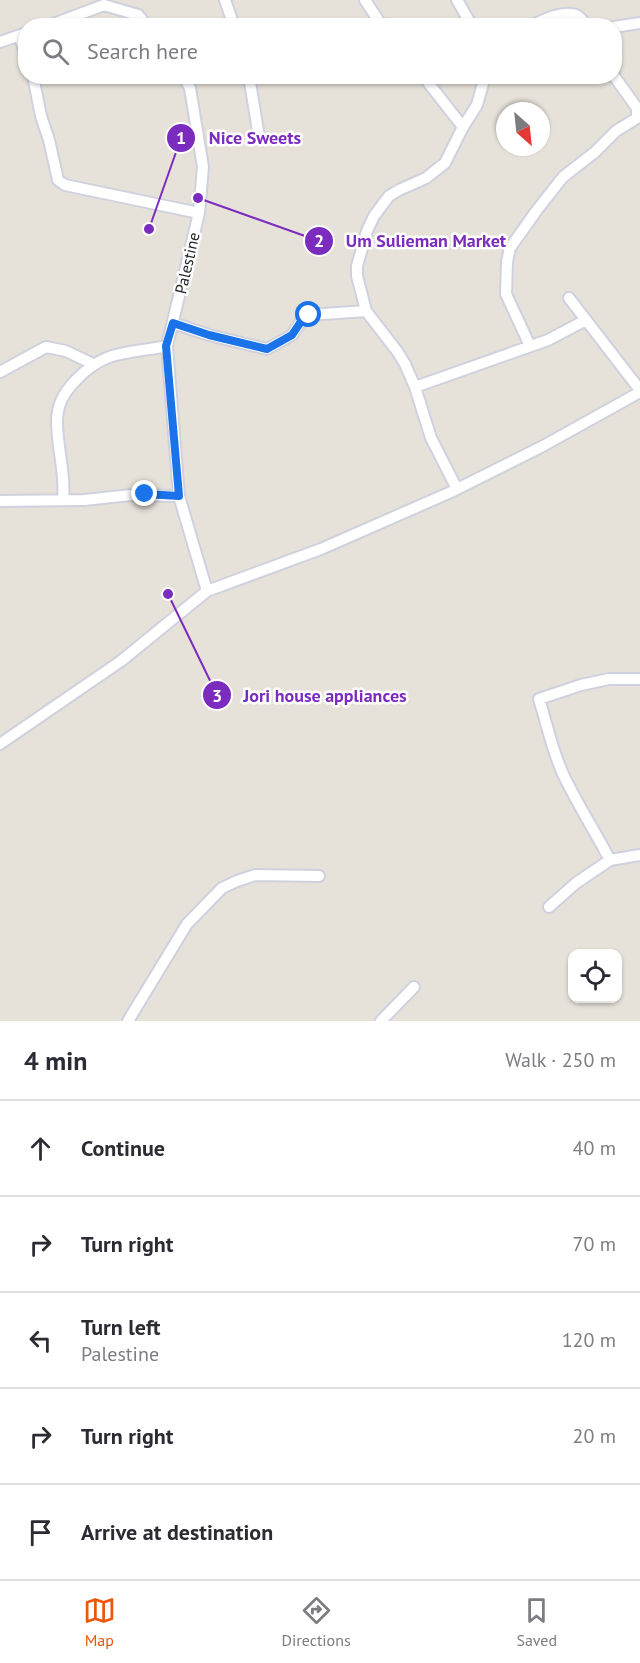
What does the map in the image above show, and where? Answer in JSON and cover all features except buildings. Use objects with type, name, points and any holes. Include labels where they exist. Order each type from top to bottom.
[{"type":"street","points":[[225,0],[231,18]]},
{"type":"street","points":[[365,0],[377,18]]},
{"type":"street","points":[[457,0],[467,18]]},
{"type":"street","points":[[69,18],[104,5],[138,15],[140,18]]},
{"type":"street","points":[[549,18],[573,14],[580,18]]},
{"type":"street","points":[[622,26],[640,23]]},
{"type":"street","points":[[0,42],[18,36]]},
{"type":"street","points":[[35,84],[58,180],[65,185],[199,213]]},
{"type":"street","name":"Palestine","points":[[187,84],[202,167],[199,213],[166,346],[179,496],[207,591]]},
{"type":"street","points":[[250,84],[259,137]]},
{"type":"street","points":[[429,84],[463,127]]},
{"type":"street","points":[[458,489],[431,438],[415,387],[405,364],[366,311],[357,276],[357,267],[370,224],[389,196],[426,178],[445,163],[477,105],[483,84]]},
{"type":"street","points":[[531,346],[506,294],[510,248],[563,177],[595,152],[616,131],[637,118],[637,108],[620,84]]},
{"type":"street","points":[[0,744],[122,661],[207,591],[321,549],[458,489],[543,446],[640,391],[569,298]]},
{"type":"street","points":[[173,323],[209,335],[267,349],[292,335],[309,315],[366,311]]},
{"type":"street","points":[[415,387],[548,340],[586,320]]},
{"type":"street","points":[[63,500],[64,489],[57,421],[63,395],[93,364],[103,359],[129,351],[150,350],[166,346]]},
{"type":"street","points":[[0,372],[45,347],[66,351],[93,364]]},
{"type":"street","points":[[0,501],[63,500],[131,495],[179,496]]},
{"type":"street","points":[[610,860],[563,774],[539,699],[581,685],[609,679],[640,679]]},
{"type":"street","points":[[549,907],[576,882],[610,860],[640,855]]},
{"type":"street","points":[[128,1021],[187,924],[222,888],[255,875],[319,876]]},
{"type":"street","points":[[381,1021],[414,987]]},
{"type":"place","name":"Um Sulieman Market","points":[[198,198]]},
{"type":"place","name":"Nice Sweets","points":[[149,229]]},
{"type":"place","name":"Jori house appliances","points":[[168,594]]},
{"type":"route","points":[[145,494],[179,496],[166,346],[173,323],[209,335],[267,349],[292,335],[309,315]]}]
